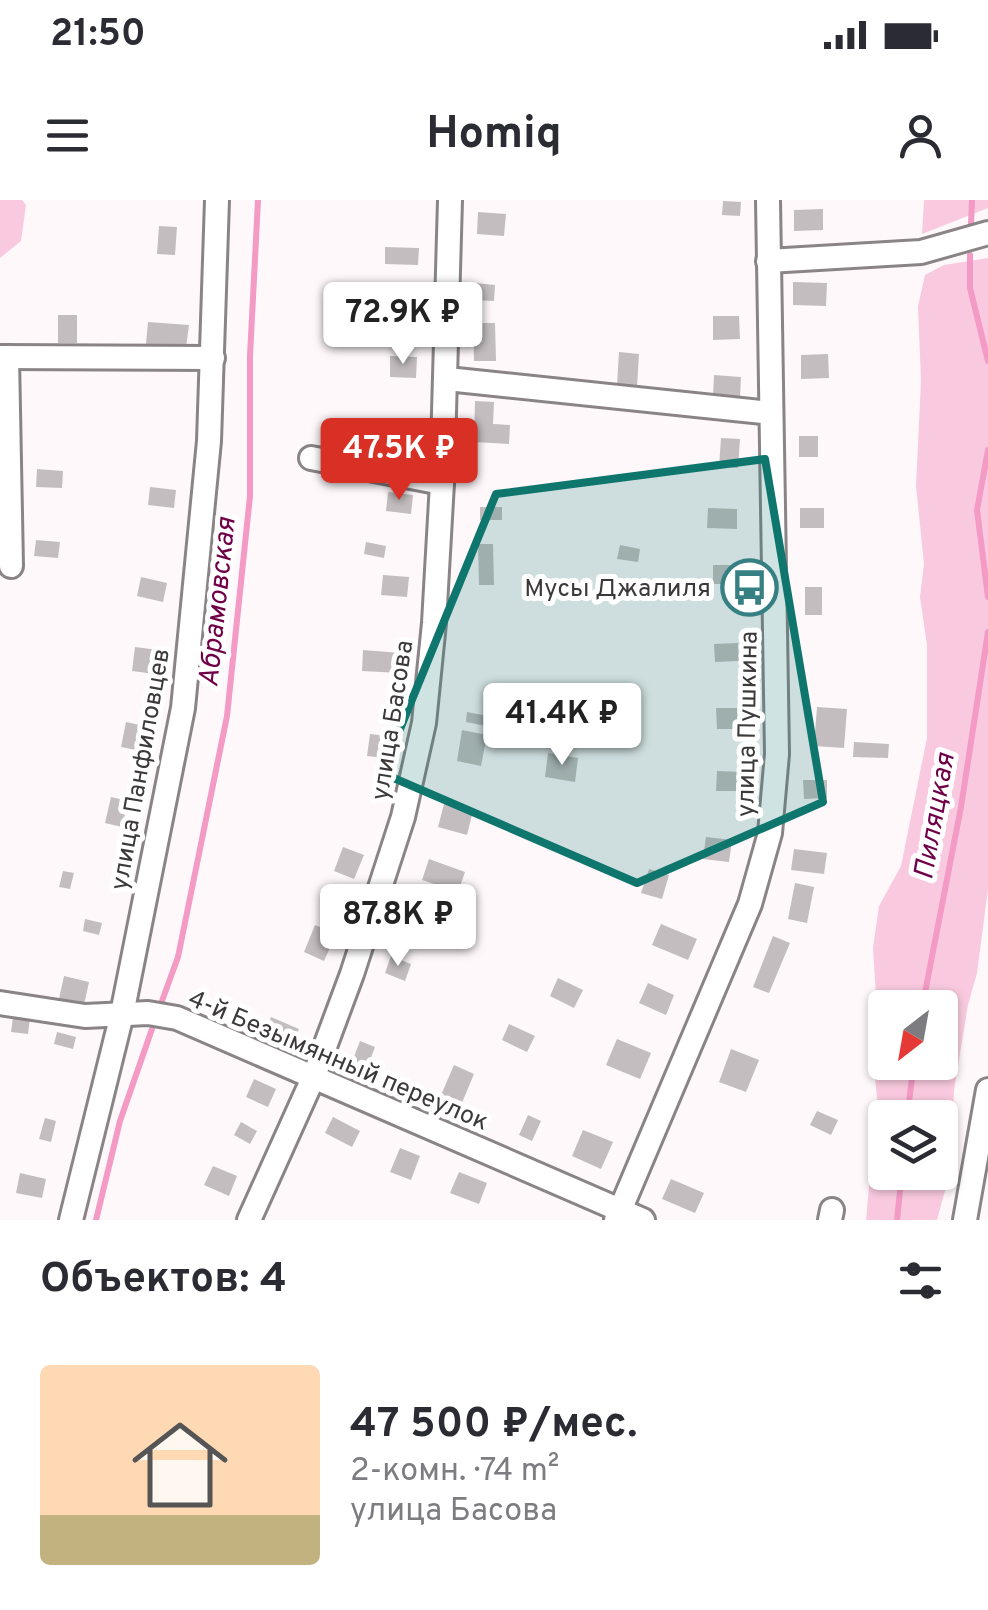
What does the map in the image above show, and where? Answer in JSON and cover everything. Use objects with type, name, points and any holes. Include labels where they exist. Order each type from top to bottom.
[{"type":"street","name":"улица Панфиловцев","points":[[72,1220],[122,1014],[183,708],[209,440],[217,200]]},
{"type":"street","name":"улица Басова","points":[[249,1220],[314,1076],[379,893],[416,764],[430,677],[442,483],[450,200]]},
{"type":"street","name":"улица Пушкина","points":[[618,1215],[750,904],[770,833],[777,754],[768,200]]},
{"type":"street","points":[[768,261],[921,252],[988,233]]},
{"type":"street","points":[[11,566],[4,357],[213,358]]},
{"type":"street","points":[[447,379],[771,413]]},
{"type":"street","points":[[311,458],[442,483]]},
{"type":"street","name":"4-й Безымянный переулок","points":[[0,1003],[85,1016],[178,1018],[618,1215],[643,1220]]},
{"type":"street","points":[[965,1220],[988,1090]]},
{"type":"highlighted area","points":[[765,459],[823,802],[637,883],[382,773],[496,494]]},
{"type":"shaded area","points":[[0,200],[22,200],[26,205],[21,241],[0,258]]},
{"type":"shaded area","points":[[924,200],[988,200],[988,208],[922,234]]},
{"type":"shaded area","points":[[988,258],[988,889],[977,973],[958,1066],[958,990],[876,990],[873,948],[879,906],[901,866],[927,738],[927,645],[920,597],[924,564],[916,486],[921,381],[918,306],[925,275],[944,265]]},
{"type":"shaded area","points":[[875,1080],[956,1080],[954,1100],[877,1100]]},
{"type":"shaded area","points":[[869,1190],[945,1190],[937,1220],[866,1220]]},
{"type":"building","points":[[723,201],[741,202],[740,216],[722,215]]},
{"type":"building","points":[[823,209],[823,230],[794,231],[794,210]]},
{"type":"building","points":[[478,212],[506,214],[504,236],[477,234]]},
{"type":"building","points":[[159,226],[177,227],[175,255],[157,254]]},
{"type":"building","points":[[385,247],[419,248],[418,265],[385,264]]},
{"type":"building","points":[[793,282],[827,283],[826,306],[793,305]]},
{"type":"building","points":[[475,283],[495,285],[494,301],[473,300]]},
{"type":"building","points":[[419,294],[419,316],[390,316],[390,295]]},
{"type":"building","points":[[58,315],[77,315],[77,343],[58,343]]},
{"type":"building","points":[[713,316],[739,316],[740,339],[713,340]]},
{"type":"building","points":[[148,322],[189,325],[186,348],[146,344]]},
{"type":"building","points":[[473,323],[495,323],[496,361],[474,361]]},
{"type":"building","points":[[619,352],[639,354],[637,387],[617,386]]},
{"type":"building","points":[[828,354],[829,378],[801,379],[801,355]]},
{"type":"building","points":[[390,356],[417,357],[416,378],[390,377]]},
{"type":"building","points":[[714,375],[741,377],[740,398],[713,396]]},
{"type":"building","points":[[475,401],[494,402],[493,424],[510,425],[509,444],[474,442]]},
{"type":"building","points":[[799,436],[818,436],[818,457],[799,457]]},
{"type":"building","points":[[721,438],[740,439],[738,468],[719,467]]},
{"type":"building","points":[[399,445],[416,446],[414,468],[398,467]]},
{"type":"building","points":[[37,469],[63,471],[62,488],[36,487]]},
{"type":"building","points":[[150,487],[176,490],[174,508],[148,505]]},
{"type":"building","points":[[388,492],[413,495],[411,514],[386,511]]},
{"type":"building","points":[[480,507],[502,507],[502,520],[480,520]]},
{"type":"building","points":[[708,508],[737,509],[737,529],[707,528]]},
{"type":"building","points":[[800,508],[824,508],[824,528],[800,528]]},
{"type":"building","points":[[36,540],[60,542],[58,558],[34,556]]},
{"type":"building","points":[[366,542],[386,546],[384,558],[364,554]]},
{"type":"building","points":[[478,544],[493,544],[494,585],[479,585]]},
{"type":"building","points":[[620,545],[640,549],[638,562],[617,559]]},
{"type":"building","points":[[713,565],[736,565],[737,584],[713,584]]},
{"type":"building","points":[[383,575],[409,577],[407,597],[381,595]]},
{"type":"building","points":[[141,577],[167,583],[163,602],[137,596]]},
{"type":"building","points":[[805,587],[822,587],[822,615],[805,615]]},
{"type":"building","points":[[738,643],[739,661],[715,662],[714,644]]},
{"type":"building","points":[[135,647],[158,650],[155,674],[132,671]]},
{"type":"building","points":[[363,650],[401,653],[400,673],[362,671]]},
{"type":"building","points":[[817,707],[847,709],[844,748],[814,746]]},
{"type":"building","points":[[716,708],[737,708],[737,729],[717,729]]},
{"type":"building","points":[[467,712],[488,716],[486,726],[466,722]]},
{"type":"building","points":[[126,722],[145,726],[141,751],[121,747]]},
{"type":"building","points":[[462,730],[487,735],[481,766],[457,761]]},
{"type":"building","points":[[370,734],[396,737],[393,759],[367,756]]},
{"type":"building","points":[[854,742],[889,744],[888,758],[853,757]]},
{"type":"building","points":[[548,753],[578,758],[575,782],[545,777]]},
{"type":"building","points":[[717,771],[743,772],[742,791],[716,791]]},
{"type":"building","points":[[803,780],[827,780],[827,798],[804,799]]},
{"type":"building","points":[[111,797],[128,801],[122,827],[105,823]]},
{"type":"building","points":[[444,804],[473,811],[467,835],[438,827]]},
{"type":"building","points":[[706,837],[732,840],[729,862],[703,859]]},
{"type":"building","points":[[343,847],[364,855],[354,879],[334,871]]},
{"type":"building","points":[[794,849],[827,853],[824,874],[791,870]]},
{"type":"building","points":[[429,859],[465,872],[458,892],[422,880]]},
{"type":"building","points":[[649,869],[669,875],[662,899],[641,893]]},
{"type":"building","points":[[63,871],[74,873],[70,889],[59,887]]},
{"type":"building","points":[[795,883],[814,887],[807,923],[788,919]]},
{"type":"building","points":[[85,919],[102,923],[99,935],[83,931]]},
{"type":"building","points":[[661,924],[697,939],[688,960],[652,945]]},
{"type":"building","points":[[315,925],[336,934],[324,961],[304,952]]},
{"type":"building","points":[[773,936],[790,943],[769,993],[753,987]]},
{"type":"building","points":[[391,956],[411,964],[405,981],[385,973]]},
{"type":"building","points":[[64,976],[89,982],[84,1005],[59,999]]},
{"type":"building","points":[[558,978],[583,990],[574,1008],[550,996]]},
{"type":"building","points":[[648,983],[674,995],[666,1015],[639,1003]]},
{"type":"building","points":[[13,1017],[30,1018],[28,1034],[11,1032]]},
{"type":"building","points":[[271,1017],[299,1029],[291,1047],[264,1035]]},
{"type":"building","points":[[509,1024],[535,1036],[527,1052],[502,1040]]},
{"type":"building","points":[[57,1032],[76,1037],[73,1049],[54,1044]]},
{"type":"building","points":[[617,1039],[651,1053],[640,1079],[606,1065]]},
{"type":"building","points":[[360,1041],[375,1047],[364,1076],[349,1070]]},
{"type":"building","points":[[731,1049],[759,1060],[746,1092],[719,1082]]},
{"type":"building","points":[[454,1065],[474,1074],[459,1110],[438,1102]]},
{"type":"building","points":[[254,1079],[276,1089],[268,1107],[246,1097]]},
{"type":"building","points":[[817,1111],[838,1120],[831,1135],[810,1125]]},
{"type":"building","points":[[528,1115],[541,1121],[532,1141],[519,1135]]},
{"type":"building","points":[[333,1117],[360,1131],[352,1147],[325,1133]]},
{"type":"building","points":[[45,1118],[56,1121],[51,1142],[39,1139]]},
{"type":"building","points":[[241,1122],[257,1131],[250,1144],[234,1135]]},
{"type":"building","points":[[583,1130],[613,1142],[601,1169],[572,1156]]},
{"type":"building","points":[[400,1148],[420,1156],[411,1180],[390,1172]]},
{"type":"building","points":[[213,1166],[237,1176],[229,1196],[204,1185]]},
{"type":"building","points":[[459,1172],[487,1183],[479,1204],[450,1193]]},
{"type":"building","points":[[20,1173],[46,1179],[42,1198],[16,1193]]},
{"type":"building","points":[[671,1179],[704,1193],[695,1213],[662,1199]]},
{"type":"waterway","name":"Абрамовская","points":[[162,1001],[178,957],[227,716],[250,496],[250,356],[258,200]]},
{"type":"waterway","name":"Пиляцкая","points":[[971,225],[972,200]]},
{"type":"waterway","name":"Пиляцкая","points":[[970,255],[970,288],[988,361]]},
{"type":"waterway","name":"Пиляцкая","points":[[988,450],[977,510],[988,597]]},
{"type":"waterway","name":"Пиляцкая","points":[[925,990],[961,807],[988,632]]},
{"type":"waterway","name":"Абрамовская","points":[[96,1220],[120,1121],[152,1029]]},
{"type":"waterway","name":"Пиляцкая","points":[[909,1100],[912,1080]]},
{"type":"waterway","name":"Пиляцкая","points":[[897,1220],[900,1190]]},
{"type":"place","name":"Мусы Джалиля","points":[[750,587]]}]
